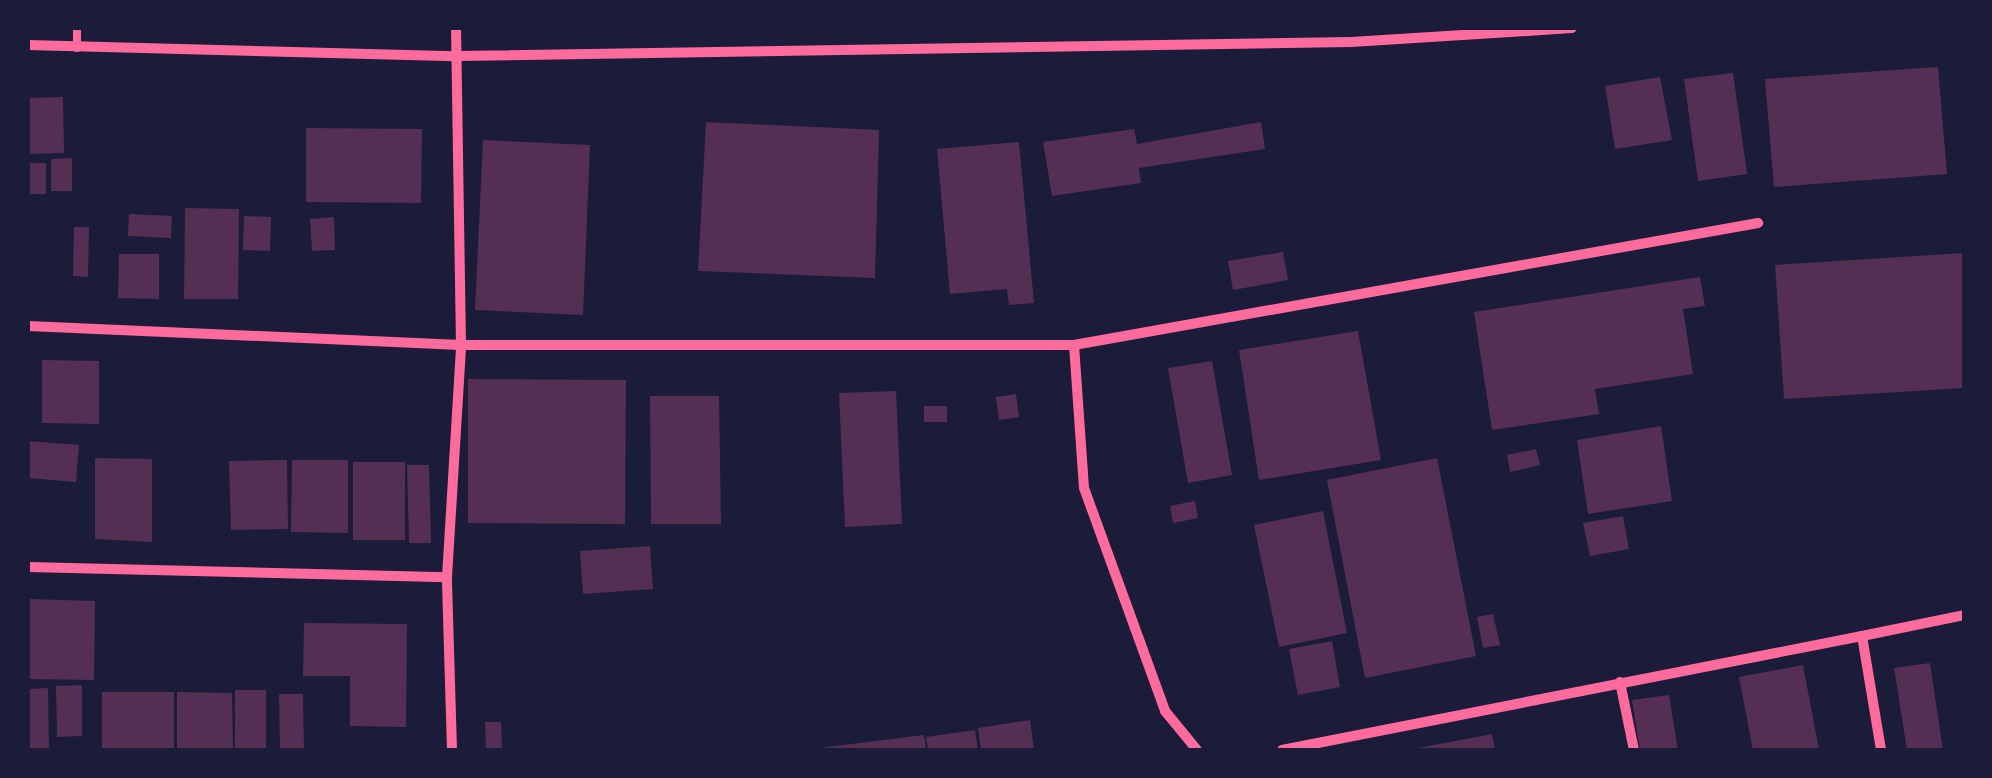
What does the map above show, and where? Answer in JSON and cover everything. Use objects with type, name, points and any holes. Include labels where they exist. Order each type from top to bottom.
[{"type":"street","points":[[452,750],[447,577],[460,345],[456,28]]},
{"type":"street","points":[[28,45],[455,56],[1351,42],[1572,28]]},
{"type":"street","points":[[28,326],[460,345],[1074,345],[1758,223]]},
{"type":"street","points":[[1074,345],[1084,488],[1165,712],[1197,750]]},
{"type":"street","points":[[28,567],[447,577]]},
{"type":"street","points":[[1282,750],[1964,615]]},
{"type":"street","points":[[1862,636],[1881,750]]},
{"type":"street","points":[[1620,682],[1634,750]]},
{"type":"lane","points":[[77,28],[77,48]]},
{"type":"building","points":[[1938,67],[1947,174],[1774,187],[1765,79]]},
{"type":"building","points":[[1733,73],[1747,174],[1698,181],[1684,79]]},
{"type":"building","points":[[1660,77],[1672,140],[1615,149],[1605,86]]},
{"type":"building","points":[[63,97],[64,153],[28,154],[28,98]]},
{"type":"building","points":[[706,122],[879,130],[875,278],[698,271]]},
{"type":"building","points":[[1261,122],[1265,149],[1139,168],[1141,183],[1052,196],[1043,142],[1134,129],[1137,144]]},
{"type":"building","points":[[306,128],[422,129],[421,203],[306,202]]},
{"type":"building","points":[[483,140],[590,145],[583,315],[475,310]]},
{"type":"building","points":[[1019,142],[1034,303],[1009,305],[1007,289],[950,294],[937,149]]},
{"type":"building","points":[[72,158],[72,191],[51,191],[51,159]]},
{"type":"building","points":[[28,163],[46,163],[46,194],[28,194]]},
{"type":"building","points":[[185,208],[239,209],[238,299],[184,299]]},
{"type":"building","points":[[129,214],[172,216],[171,238],[128,236]]},
{"type":"building","points":[[244,216],[271,217],[270,251],[243,250]]},
{"type":"building","points":[[334,217],[335,250],[312,251],[310,219]]},
{"type":"building","points":[[74,227],[89,227],[88,277],[73,276]]},
{"type":"building","points":[[1283,252],[1288,280],[1233,290],[1228,261]]},
{"type":"building","points":[[1964,253],[1964,388],[1784,399],[1775,265]]},
{"type":"building","points":[[119,254],[159,254],[159,299],[118,298]]},
{"type":"building","points":[[1700,277],[1705,306],[1683,309],[1693,374],[1595,389],[1599,414],[1492,430],[1474,312]]},
{"type":"building","points":[[1358,331],[1381,460],[1259,480],[1239,350]]},
{"type":"building","points":[[42,360],[99,361],[99,424],[42,423]]},
{"type":"building","points":[[1212,361],[1232,475],[1188,483],[1168,368]]},
{"type":"building","points":[[468,379],[626,380],[625,524],[468,523]]},
{"type":"building","points":[[896,391],[902,524],[845,527],[839,393]]},
{"type":"building","points":[[1016,394],[1019,417],[999,420],[996,397]]},
{"type":"building","points":[[650,396],[719,396],[721,524],[651,524]]},
{"type":"building","points":[[924,406],[947,406],[947,422],[924,422]]},
{"type":"building","points":[[1661,426],[1672,501],[1588,514],[1577,440]]},
{"type":"building","points":[[28,441],[79,445],[76,482],[28,478]]},
{"type":"building","points":[[1536,449],[1540,465],[1510,472],[1507,455]]},
{"type":"building","points":[[95,458],[152,459],[152,542],[95,539]]},
{"type":"building","points":[[1437,458],[1476,656],[1365,678],[1327,480]]},
{"type":"building","points":[[287,460],[288,529],[231,530],[229,461]]},
{"type":"building","points":[[292,460],[348,460],[348,533],[291,532]]},
{"type":"building","points":[[353,462],[405,462],[405,540],[353,540]]},
{"type":"building","points":[[407,465],[429,465],[431,543],[409,543]]},
{"type":"building","points":[[1195,501],[1198,518],[1173,523],[1170,506]]},
{"type":"building","points":[[1323,511],[1347,633],[1279,647],[1254,525]]},
{"type":"building","points":[[1623,516],[1629,549],[1590,556],[1583,523]]},
{"type":"building","points":[[650,546],[653,589],[583,594],[580,551]]},
{"type":"building","points":[[28,599],[95,601],[94,680],[28,679]]},
{"type":"building","points":[[1493,614],[1500,645],[1483,648],[1477,617]]},
{"type":"building","points":[[304,623],[407,624],[406,727],[350,726],[350,676],[303,676]]},
{"type":"building","points":[[1332,641],[1340,687],[1298,695],[1289,649]]},
{"type":"building","points":[[1930,663],[1943,750],[1907,750],[1894,668]]},
{"type":"building","points":[[1803,665],[1819,750],[1753,750],[1739,677]]},
{"type":"building","points":[[82,685],[82,736],[57,737],[56,686]]},
{"type":"building","points":[[48,688],[49,750],[28,750],[28,689]]},
{"type":"building","points":[[235,690],[266,690],[266,750],[235,750]]},
{"type":"building","points":[[102,692],[174,692],[174,750],[102,750]]},
{"type":"building","points":[[177,692],[232,693],[233,750],[177,750]]},
{"type":"building","points":[[279,694],[303,694],[304,750],[280,750]]},
{"type":"building","points":[[1669,695],[1678,750],[1640,750],[1632,700]]},
{"type":"building","points":[[1030,720],[1034,750],[981,750],[978,728]]},
{"type":"building","points":[[485,722],[501,722],[502,750],[486,750]]},
{"type":"building","points":[[975,730],[978,750],[928,750],[926,737]]},
{"type":"building","points":[[1492,734],[1495,750],[1413,750],[1413,749]]},
{"type":"building","points":[[924,735],[926,750],[819,750],[819,748]]}]
